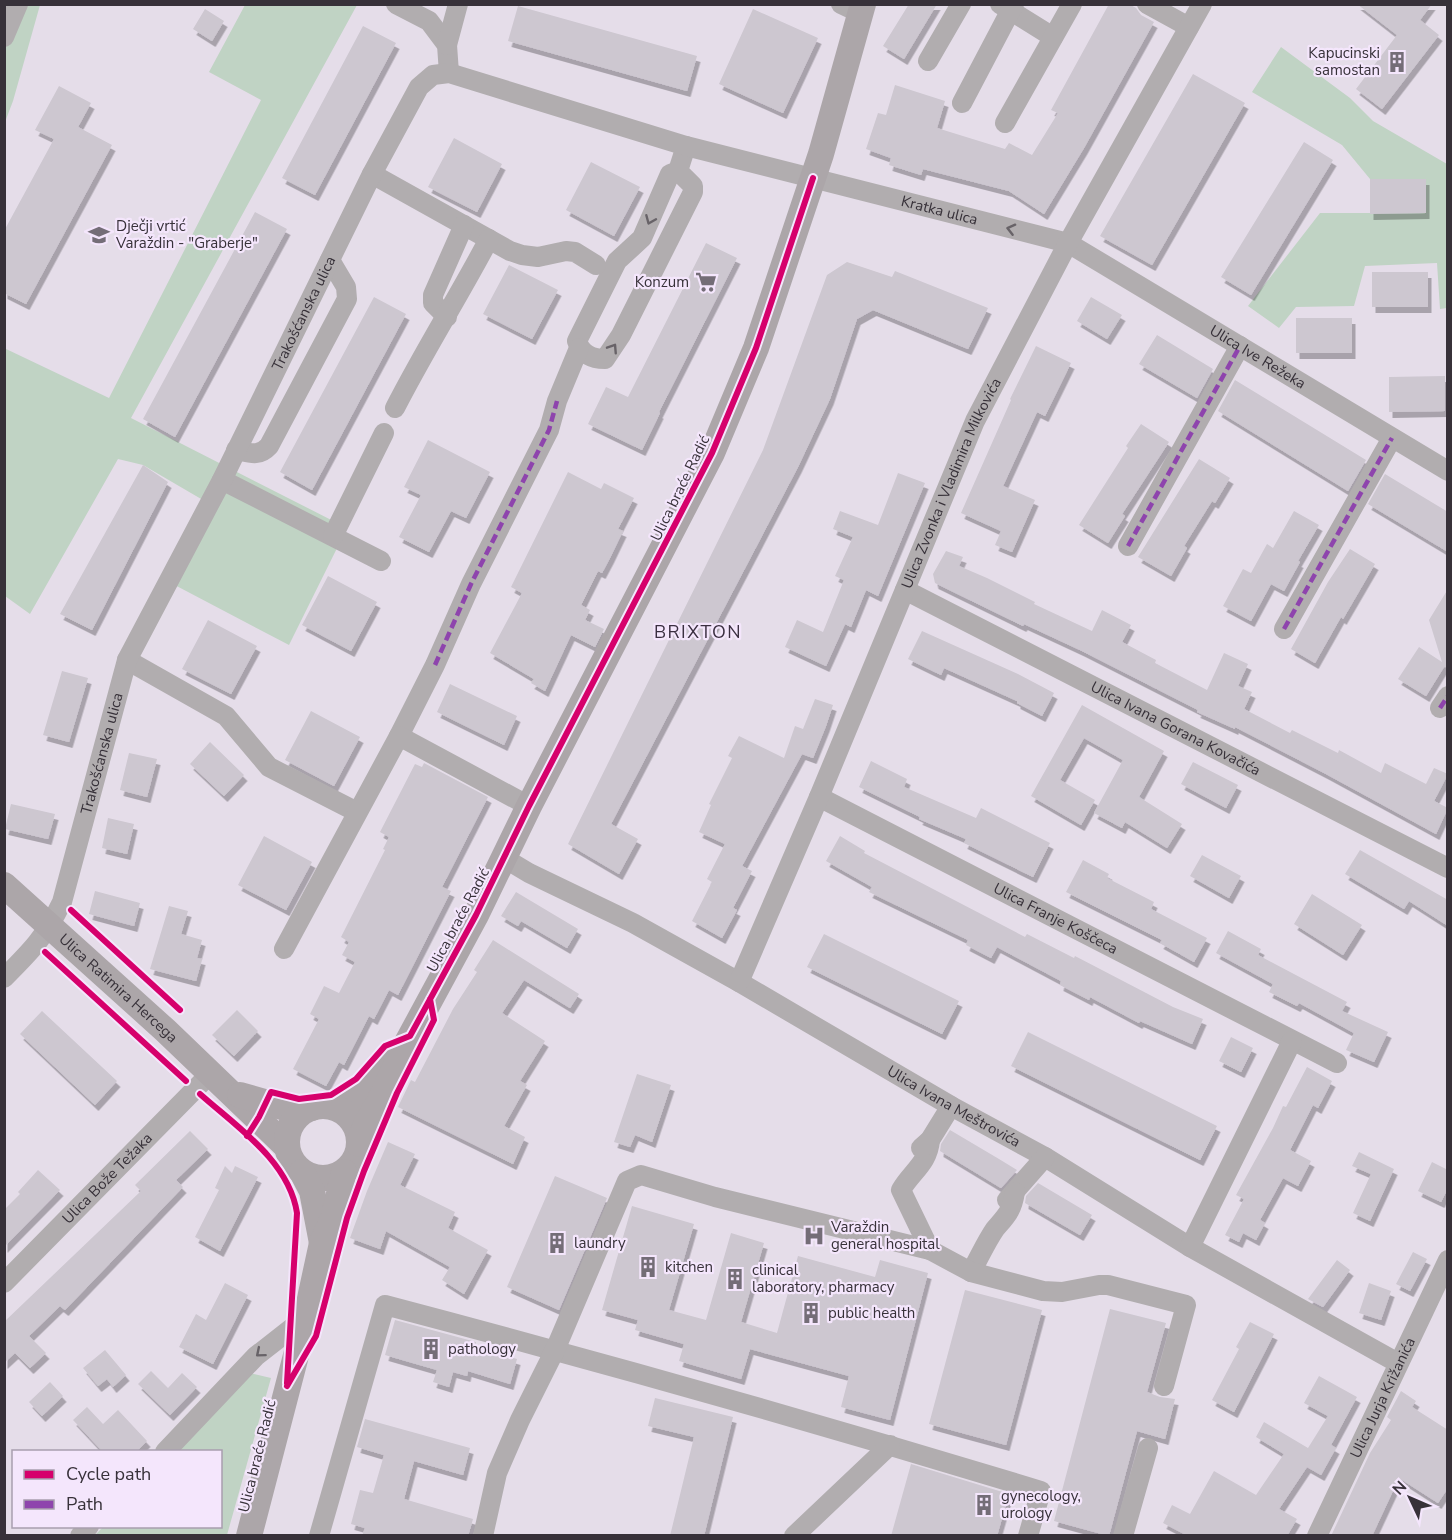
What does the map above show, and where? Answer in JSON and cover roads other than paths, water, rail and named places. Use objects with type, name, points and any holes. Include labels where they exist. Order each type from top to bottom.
[{"type":"main road","name":"Ulica braće Radić","points":[[359,1144],[366,1124],[403,1050],[712,453],[756,348],[813,178],[855,7]]},
{"type":"main road","name":"Ulica Ratimira Hercega","points":[[4,885],[211,1072],[287,1147]]},
{"type":"main road","name":"Ulica braće Radić","points":[[318,1107],[349,1103],[403,1050]]},
{"type":"main road","name":"Ulica Ratimira Hercega","points":[[231,1092],[289,1109],[318,1107]]},
{"type":"main road","points":[[318,1107],[335,1108],[345,1114],[353,1122],[358,1132],[359,1144],[357,1155],[344,1172],[323,1178],[312,1177],[302,1172],[292,1161],[287,1147],[290,1127],[296,1119],[318,1107]]},
{"type":"main road","name":"Ulica braće Radić","points":[[302,1172],[312,1191],[322,1243]]},
{"type":"main road","name":"Ulica braće Radić","points":[[249,1536],[306,1317],[322,1243],[334,1216],[344,1172]]},
{"type":"street","points":[[4,37],[18,4]]},
{"type":"street","points":[[458,4],[447,45],[449,73],[686,146],[813,178]]},
{"type":"street","points":[[928,61],[961,4]]},
{"type":"street","points":[[1005,123],[1072,4]]},
{"type":"street","points":[[1147,4],[1189,27]]},
{"type":"street","name":"Ulica Zvonka i Vladimira Milkovića","points":[[739,982],[819,797],[975,421],[1068,243],[1202,4]]},
{"type":"street","points":[[398,5],[429,21],[447,45]]},
{"type":"street","points":[[962,103],[1008,7],[1053,37]]},
{"type":"street","name":"Trakošćanska ulica","points":[[4,978],[38,945],[62,902],[127,660],[222,480],[372,174],[419,87],[433,75],[449,73]]},
{"type":"street","points":[[678,171],[686,146]]},
{"type":"street","points":[[284,949],[399,736],[435,665],[471,584],[549,430],[557,401],[579,348],[577,341],[616,261],[642,238],[670,174],[678,171]]},
{"type":"street","points":[[579,348],[596,359],[605,359],[621,335],[693,192],[693,186],[678,171]]},
{"type":"street","points":[[372,174],[522,255],[538,257],[566,251],[575,252],[596,265]]},
{"type":"street","name":"Kratka ulica","points":[[813,178],[1068,243]]},
{"type":"street","points":[[447,317],[434,303],[433,295],[464,225]]},
{"type":"street","points":[[395,408],[489,239]]},
{"type":"street","name":"Ulica Ive Režeka","points":[[1068,243],[1448,471]]},
{"type":"street","points":[[236,450],[257,454],[269,446],[347,299],[346,287],[330,260]]},
{"type":"street","points":[[1128,546],[1240,346]]},
{"type":"street","points":[[333,536],[384,433]]},
{"type":"street","points":[[1284,629],[1392,438]]},
{"type":"street","points":[[222,480],[381,561]]},
{"type":"street","name":"Ulica Ivana Gorana Kovačića","points":[[905,590],[1448,868]]},
{"type":"street","points":[[127,660],[226,716],[269,767],[357,812]]},
{"type":"street","points":[[399,736],[529,806]]},
{"type":"street","name":"Ulica Franje Koščeca","points":[[819,797],[1338,1063]]},
{"type":"street","name":"Ulica Ivana Meštrovića","points":[[504,858],[529,873],[633,923],[739,982],[1045,1158],[1190,1247],[1398,1363]]},
{"type":"street","points":[[1190,1247],[1292,1041]]},
{"type":"street","name":"Ulica Bože Težaka","points":[[4,1283],[211,1072]]},
{"type":"street","points":[[930,1250],[901,1190],[910,1175],[911,1163],[920,1149],[930,1140],[951,1106]]},
{"type":"street","points":[[971,1272],[995,1230],[1013,1206],[1016,1192],[1045,1158]]},
{"type":"street","points":[[483,1536],[497,1473],[520,1420],[555,1350],[627,1181],[642,1175],[715,1197],[930,1250],[971,1272],[1054,1292],[1108,1285],[1186,1305],[1164,1386]]},
{"type":"street","name":"Ulica Jurja Križanića","points":[[1317,1536],[1448,1260]]},
{"type":"street","points":[[319,1536],[385,1305],[555,1350],[890,1445],[1041,1491],[1033,1534]]},
{"type":"street","points":[[167,1450],[256,1356],[306,1317]]},
{"type":"street","points":[[794,1536],[890,1445]]},
{"type":"street","points":[[1123,1536],[1148,1448]]},
{"type":"place","name":"Kapucinski samostan","points":[[1397,62]]},
{"type":"place","name":"Dječji vrtić Varaždin - \"Graberje\"","points":[[99,235]]},
{"type":"place","name":"Konzum","points":[[706,282]]},
{"type":"place","name":"Varaždin general hospital","points":[[814,1236]]},
{"type":"place","name":"laundry","points":[[557,1243]]},
{"type":"place","name":"kitchen","points":[[648,1267]]},
{"type":"place","name":"clinical laboratory, pharmacy","points":[[735,1279]]},
{"type":"place","name":"public health","points":[[811,1313]]},
{"type":"place","name":"pathology","points":[[431,1349]]},
{"type":"place","name":"gynecology, urology","points":[[984,1505]]},
{"type":"district","name":"BRIXTON","points":[[698,632]]}]
